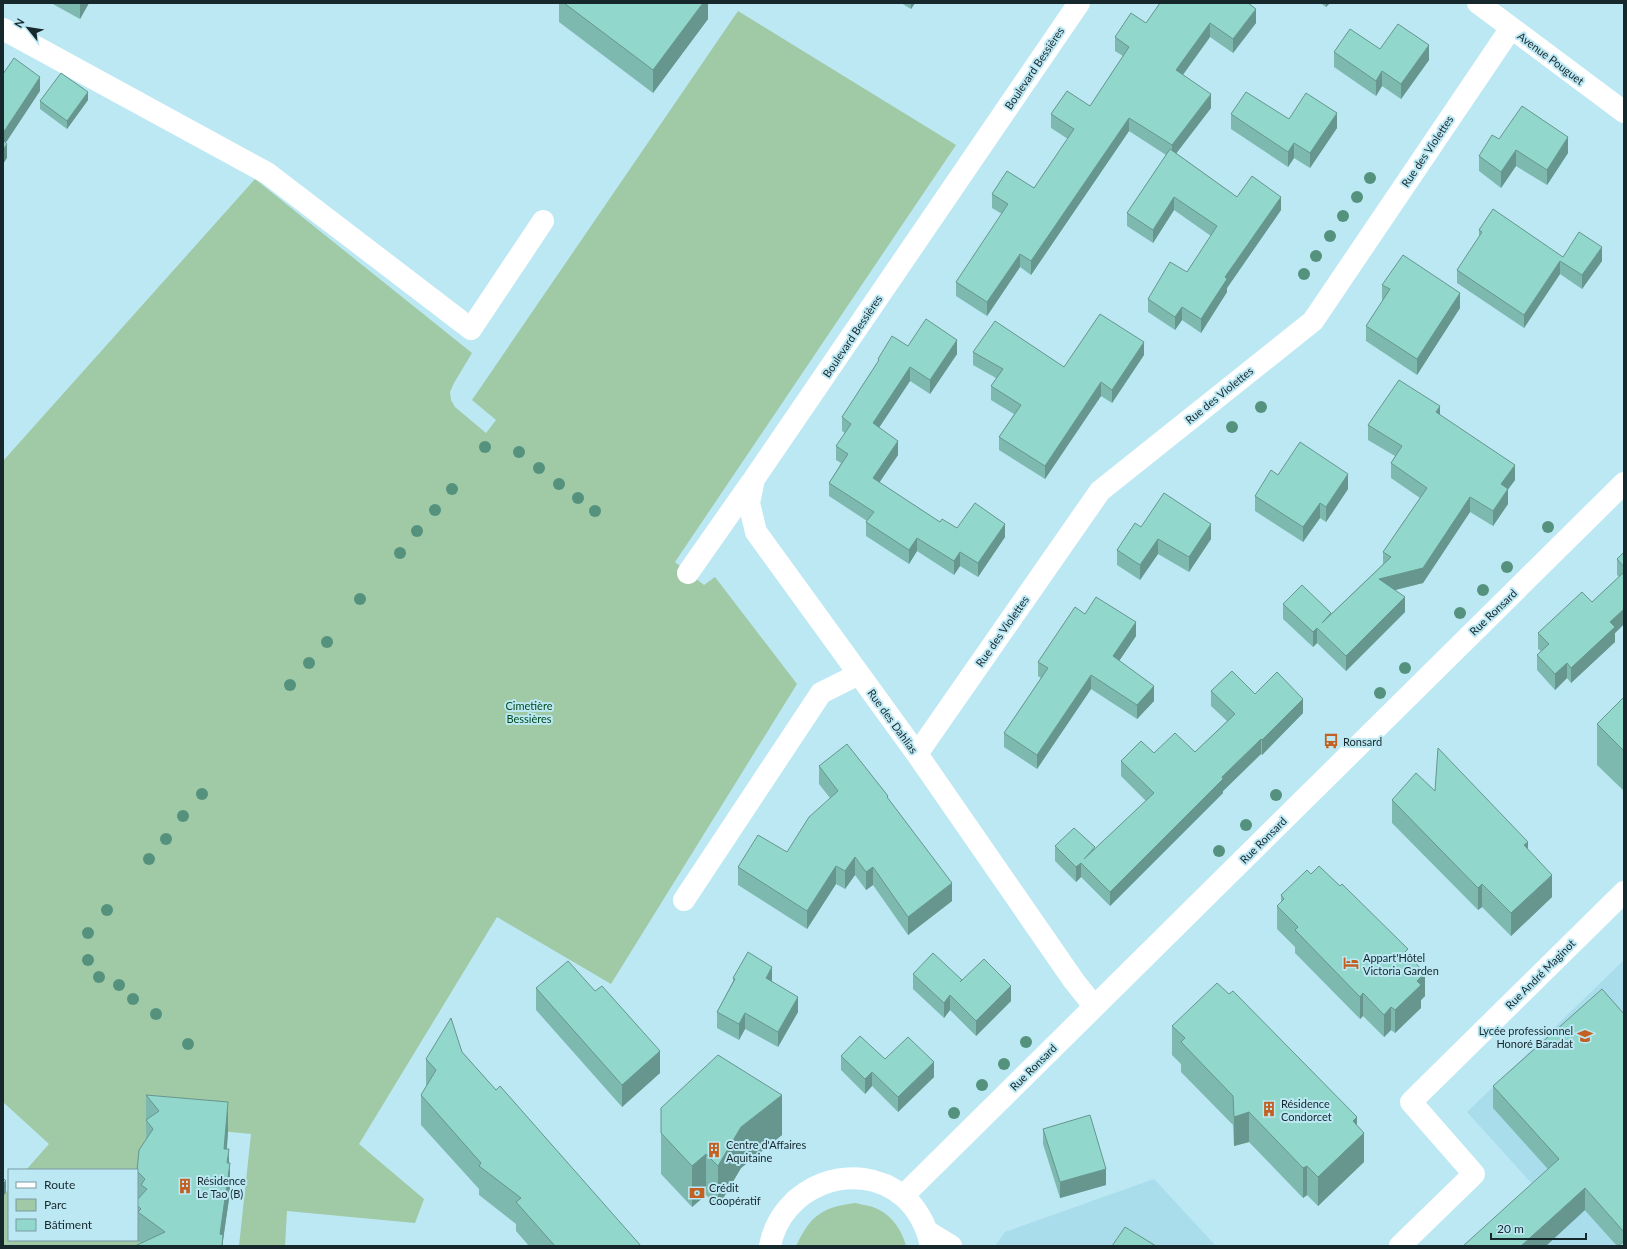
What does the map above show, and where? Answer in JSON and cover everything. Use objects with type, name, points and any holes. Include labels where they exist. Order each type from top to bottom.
[{"type":"street","name":"Boulevard Bessières","points":[[859,674],[756,532],[748,503],[754,479],[1079,3]]},
{"type":"street","name":"Avenue Pouguet","points":[[1478,3],[1624,112]]},
{"type":"street","name":"Rue des Violettes","points":[[917,754],[1100,491],[1312,321],[1511,28]]},
{"type":"street","points":[[3,29],[267,173],[471,329],[543,221]]},
{"type":"street","points":[[688,573],[754,479]]},
{"type":"street","name":"Rue Ronsard","points":[[903,1196],[1624,484]]},
{"type":"street","points":[[684,900],[821,693],[859,674]]},
{"type":"street","name":"Rue des Dahlias","points":[[859,674],[917,754],[1074,981],[1094,1006]]},
{"type":"street","name":"Rue André Maginot","points":[[1400,1246],[1474,1174],[1411,1102],[1624,892]]},
{"type":"street","points":[[770,1246],[772,1233],[785,1210],[804,1192],[828,1181],[854,1178],[880,1183],[903,1196],[918,1212],[929,1239],[950,1246]]},
{"type":"shaded area","name":"Lycée professionnel Honoré Baradat","points":[[1624,960],[1624,1246],[1470,1246],[1532,1184],[1467,1112]]},
{"type":"shaded area","points":[[1154,1179],[1216,1246],[995,1246],[1005,1232]]},
{"type":"green space","name":"Cimetière Bessières","points":[[738,11],[956,145],[675,562],[704,585],[715,577],[797,684],[611,984],[497,917],[359,1144],[424,1199],[415,1223],[287,1211],[285,1246],[239,1246],[251,1134],[157,1125],[138,1225],[138,1169],[27,1169],[49,1144],[3,1102],[3,461],[255,179],[472,353],[454,383],[450,392],[451,400],[455,407],[486,433],[496,420],[472,400]]},
{"type":"green space","points":[[8,1190],[8,1241],[138,1241],[138,1236],[145,1246],[3,1246],[3,1196]]},
{"type":"green space","points":[[856,1203],[873,1207],[891,1218],[902,1234],[906,1246],[796,1246],[801,1235],[819,1214],[834,1207]]},
{"type":"building","points":[[564,3],[703,3],[653,70]]},
{"type":"building","points":[[1160,3],[1248,3],[1256,9],[1233,39],[1210,23],[1176,70],[1211,94],[1172,145],[1129,118],[1031,261],[1020,254],[987,302],[956,282],[1008,204],[992,194],[1007,171],[1034,188],[1074,129],[1051,114],[1067,91],[1090,106],[1129,47],[1115,37],[1131,13],[1146,23]]},
{"type":"building","points":[[1398,24],[1429,45],[1401,84],[1382,71],[1376,81],[1334,52],[1350,29],[1380,49]]},
{"type":"building","points":[[14,58],[40,77],[3,133],[3,74]]},
{"type":"building","points":[[61,73],[88,92],[67,121],[40,101]]},
{"type":"building","points":[[1246,92],[1289,119],[1306,93],[1337,113],[1310,153],[1294,143],[1288,152],[1231,114]]},
{"type":"building","points":[[1522,106],[1568,137],[1547,170],[1516,150],[1501,172],[1479,156],[1492,135],[1499,139]]},
{"type":"building","points":[[3,140],[7,144],[3,150]]},
{"type":"building","points":[[1170,149],[1237,197],[1252,176],[1281,197],[1225,277],[1227,279],[1201,319],[1182,307],[1175,317],[1148,299],[1170,262],[1187,272],[1217,226],[1174,197],[1153,230],[1127,213]]},
{"type":"building","points":[[1493,209],[1563,257],[1579,232],[1602,247],[1582,275],[1560,261],[1524,315],[1457,270],[1482,232],[1479,230]]},
{"type":"building","points":[[1403,255],[1460,293],[1417,359],[1366,326],[1390,289],[1382,285]]},
{"type":"building","points":[[1100,314],[1144,342],[1112,390],[1101,382],[1045,466],[999,437],[1021,405],[991,386],[1003,369],[973,352],[995,321],[1064,367]]},
{"type":"building","points":[[926,319],[957,340],[930,380],[910,367],[873,423],[898,441],[873,478],[940,522],[942,519],[957,528],[975,503],[1005,524],[978,563],[960,552],[954,561],[917,538],[909,550],[866,522],[874,512],[829,483],[848,454],[836,446],[851,424],[842,417],[879,360],[878,359],[892,336],[908,346]]},
{"type":"building","points":[[1399,380],[1440,406],[1436,412],[1515,465],[1501,484],[1508,489],[1493,511],[1470,497],[1423,568],[1379,579],[1405,597],[1346,656],[1317,628],[1313,632],[1283,604],[1302,585],[1331,613],[1322,623],[1391,557],[1383,552],[1427,488],[1391,463],[1402,446],[1368,425]]},
{"type":"building","points":[[1300,442],[1348,474],[1326,507],[1320,503],[1303,527],[1255,496],[1271,470],[1278,475]]},
{"type":"building","points":[[1164,493],[1211,524],[1189,557],[1158,539],[1140,565],[1117,550],[1135,523],[1141,527]]},
{"type":"building","points":[[1624,552],[1624,567],[1617,559]]},
{"type":"building","points":[[1624,572],[1624,609],[1610,622],[1615,627],[1571,668],[1567,663],[1555,674],[1537,655],[1549,644],[1538,633],[1582,592],[1592,602]]},
{"type":"building","points":[[1096,597],[1136,622],[1113,656],[1154,686],[1137,705],[1091,675],[1037,755],[1004,733],[1048,668],[1038,662],[1075,607],[1085,614]]},
{"type":"building","points":[[1232,671],[1255,694],[1277,672],[1303,699],[1222,777],[1223,779],[1110,892],[1081,863],[1076,867],[1055,846],[1074,828],[1095,847],[1084,859],[1154,793],[1121,761],[1141,741],[1154,753],[1175,733],[1195,752],[1235,714],[1211,691]]},
{"type":"building","points":[[1624,697],[1624,751],[1597,724]]},
{"type":"building","points":[[847,744],[888,796],[887,797],[952,883],[908,917],[873,867],[866,872],[855,857],[845,871],[836,866],[807,911],[738,867],[758,835],[787,852],[809,817],[838,791],[819,766]]},
{"type":"building","points":[[1438,748],[1528,842],[1524,845],[1552,875],[1511,913],[1482,884],[1478,888],[1392,800],[1416,773],[1435,791]]},
{"type":"building","points":[[1319,866],[1340,886],[1342,884],[1408,949],[1405,952],[1425,973],[1417,981],[1421,985],[1395,1010],[1391,1007],[1384,1015],[1363,993],[1360,997],[1295,930],[1298,927],[1277,906],[1284,899],[1281,895],[1307,870],[1311,874]]},
{"type":"building","points":[[748,952],[772,967],[766,978],[798,997],[778,1032],[745,1013],[739,1024],[717,1012],[735,979],[733,978]]},
{"type":"building","points":[[933,953],[962,980],[960,982],[984,959],[1011,986],[976,1021],[950,995],[944,1003],[913,974]]},
{"type":"building","points":[[568,961],[595,991],[602,986],[660,1051],[622,1085],[536,988]]},
{"type":"building","name":"Résidence Condorcet","points":[[1217,983],[1229,994],[1233,991],[1357,1117],[1353,1121],[1364,1133],[1318,1177],[1307,1166],[1303,1168],[1249,1112],[1234,1117],[1233,1096],[1181,1042],[1185,1038],[1172,1026]]},
{"type":"building","name":"Lycée professionnel Honoré Baradat","points":[[1602,989],[1624,1014],[1624,1232],[1585,1188],[1521,1246],[1463,1246],[1559,1159],[1493,1086]]},
{"type":"building","points":[[451,1018],[462,1052],[496,1090],[500,1086],[641,1246],[555,1246],[516,1202],[521,1198],[479,1166],[481,1163],[421,1095],[436,1070],[426,1059]]},
{"type":"building","points":[[860,1036],[885,1059],[908,1037],[934,1062],[898,1097],[872,1072],[865,1079],[841,1056]]},
{"type":"building","points":[[718,1055],[782,1095],[741,1127],[718,1166],[706,1154],[692,1166],[661,1133],[661,1108]]},
{"type":"building","name":"Résidence Le Tao (B)","points":[[146,1095],[228,1102],[224,1149],[229,1149],[227,1163],[230,1163],[220,1234],[223,1235],[222,1246],[135,1246],[165,1232],[138,1212],[141,1209],[138,1206],[138,1199],[147,1189],[141,1185],[145,1179],[138,1172],[137,1169],[139,1150],[153,1129],[146,1120],[159,1111]]},
{"type":"building","points":[[1090,1115],[1106,1169],[1060,1182],[1043,1129]]},
{"type":"building","points":[[1125,1227],[1156,1246],[1112,1246]]},
{"type":"building","points":[[1624,1241],[1624,1246],[1618,1246]]},
{"type":"place","name":"Ronsard","points":[[1331,741]]},
{"type":"place","name":"Appart'Hôtel Victoria Garden","points":[[1351,963]]},
{"type":"place","name":"Lycée professionnel Honoré Baradat","points":[[1585,1036]]},
{"type":"place","name":"Résidence Condorcet","points":[[1269,1109]]},
{"type":"place","name":"Centre d'Affaires Aquitaine","points":[[714,1150]]},
{"type":"place","name":"Résidence Le Tao (B)","points":[[185,1186]]},
{"type":"place","name":"Crédit Coopératif","points":[[697,1193]]}]
